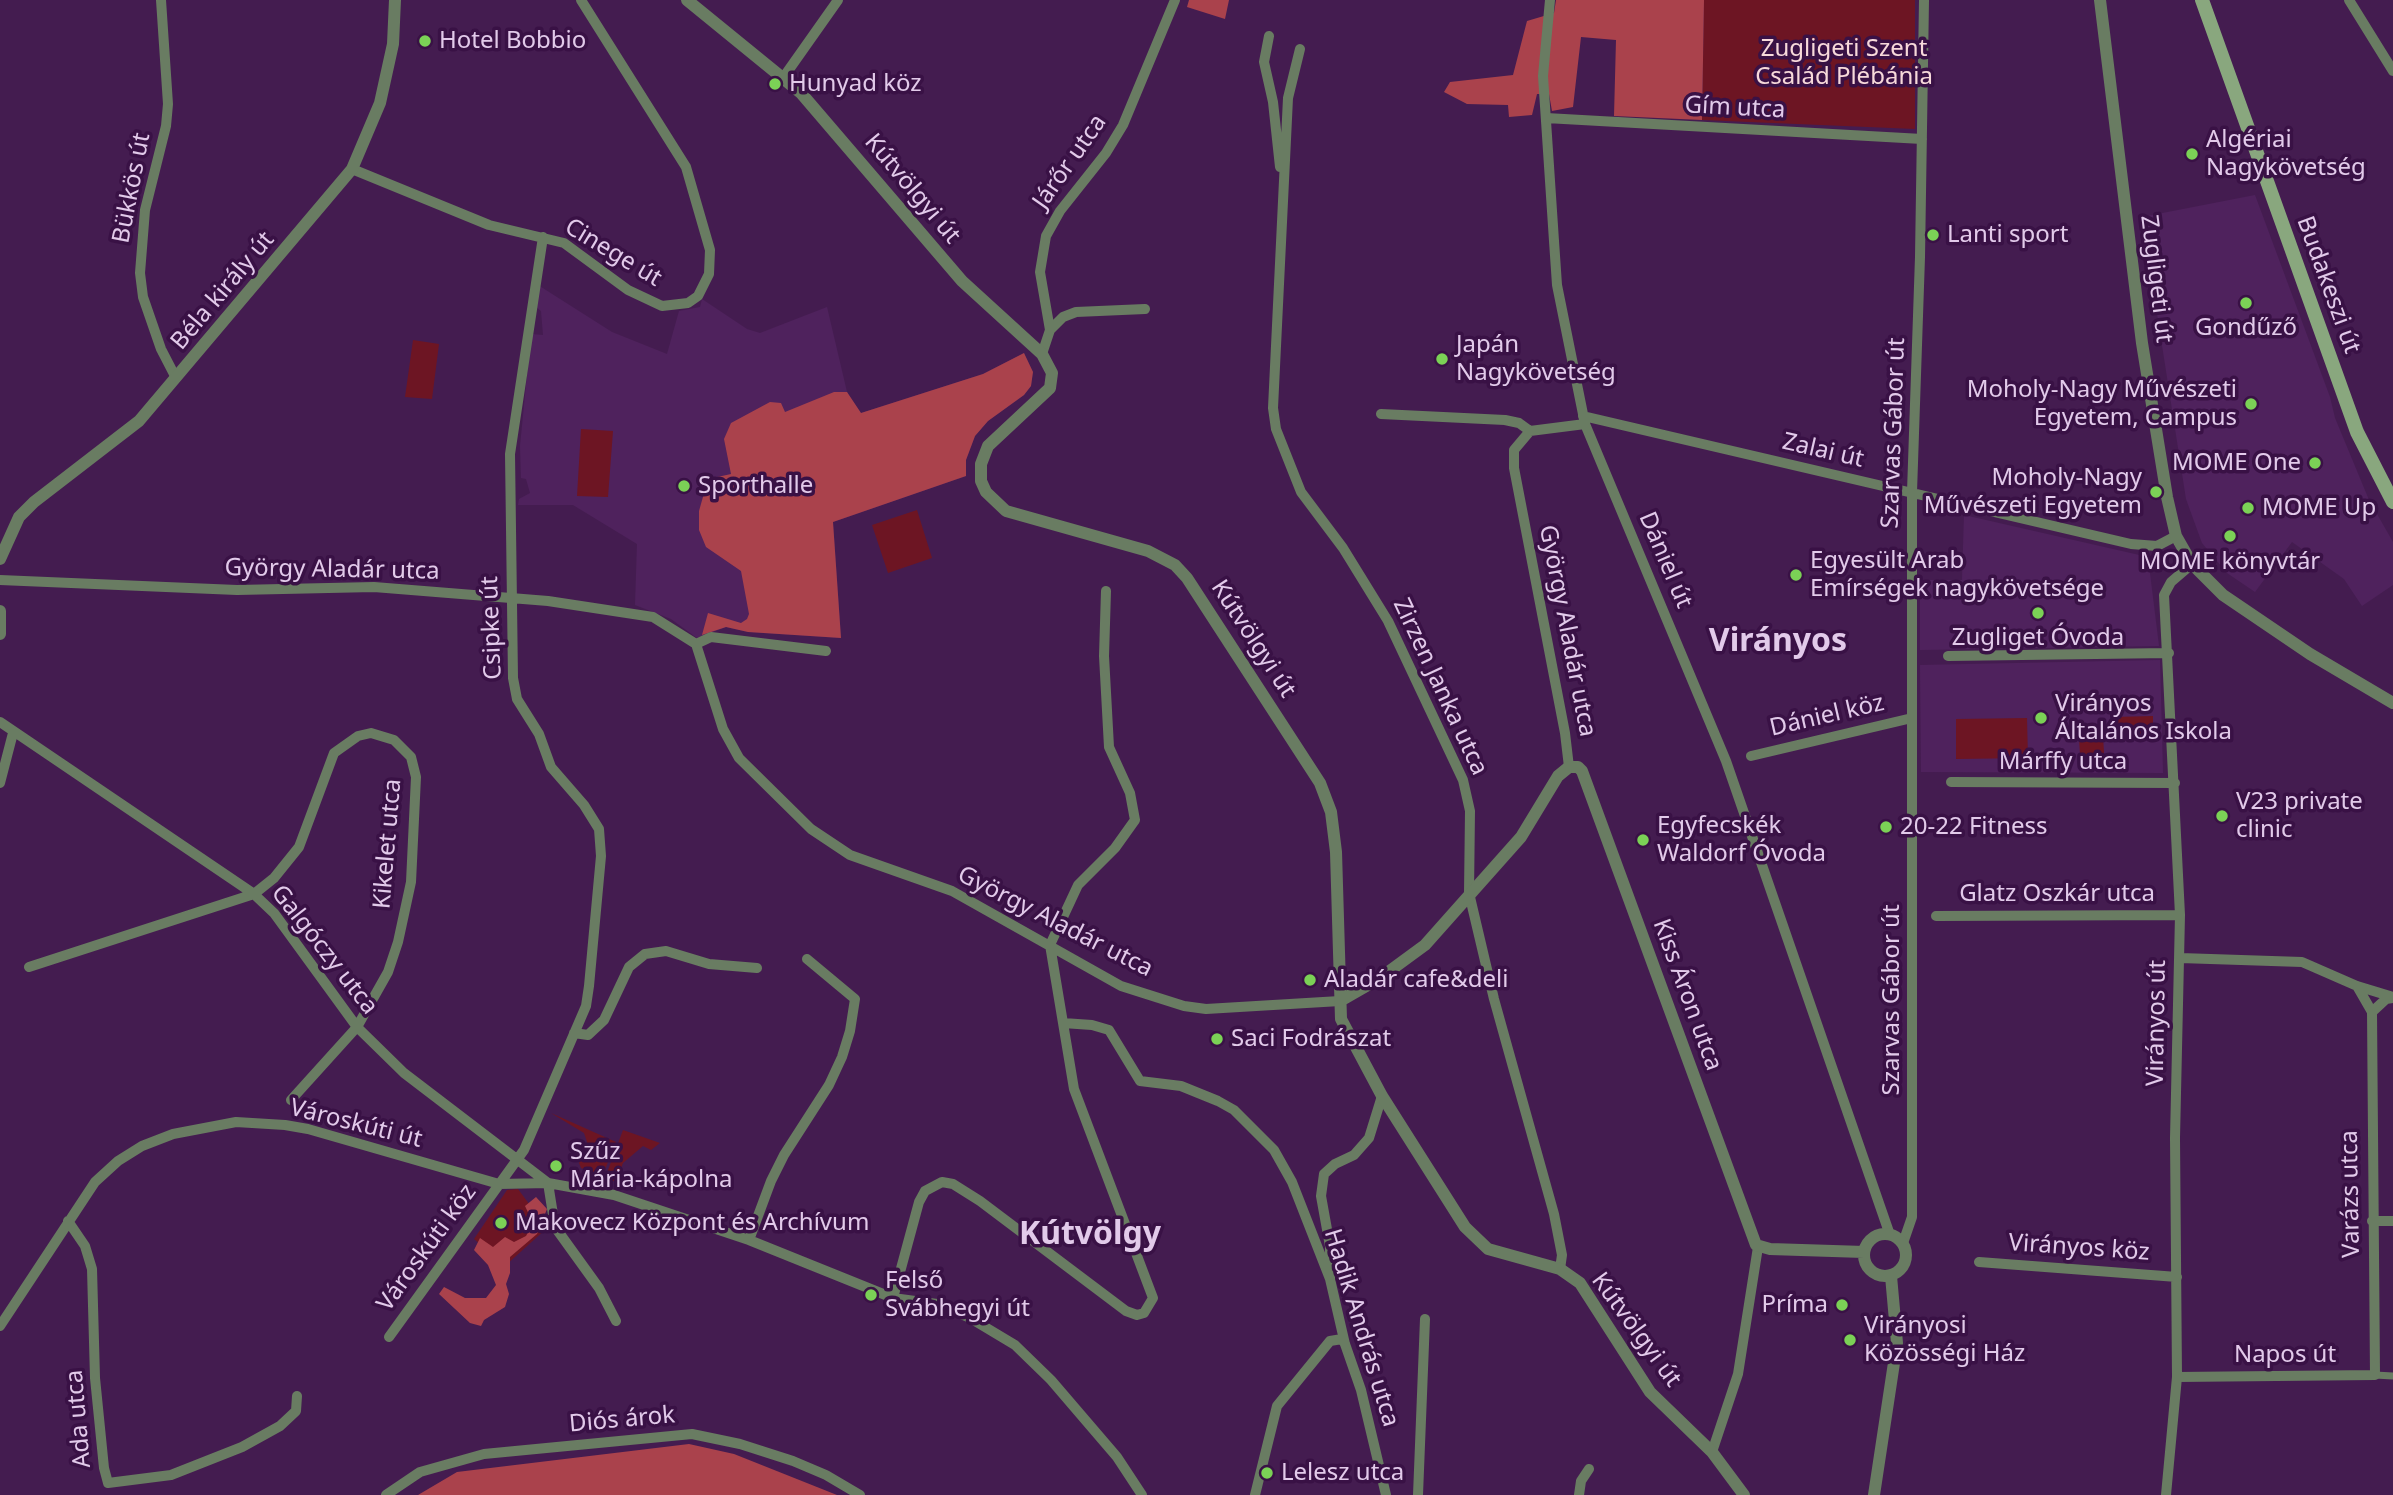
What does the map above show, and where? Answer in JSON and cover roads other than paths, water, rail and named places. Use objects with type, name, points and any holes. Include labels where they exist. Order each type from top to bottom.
[{"type":"main road","name":"Budakeszi út","points":[[2202,0],[2357,432],[2393,502]]},
{"type":"street","name":"Bükkös út","points":[[161,0],[168,104],[166,126],[145,210],[140,273],[143,297],[161,349],[176,378]]},
{"type":"street","name":"Béla király út","points":[[0,559],[19,517],[34,502],[139,421],[352,169],[380,103],[393,44],[395,0]]},
{"type":"street","name":"Cinege út","points":[[352,169],[489,225],[564,243],[628,290],[662,306],[688,303],[698,296],[711,265],[706,231],[686,167],[581,0]]},
{"type":"street","name":"Kútvölgyi út","points":[[687,0],[783,78],[822,115],[962,281],[1042,354],[1052,373],[1050,388],[988,446],[981,464],[981,481],[986,492],[1006,511],[1148,551],[1175,565],[1187,578],[1315,771],[1331,812],[1336,852],[1341,1019],[1382,1096],[1465,1227],[1479,1242],[1500,1254],[1560,1269],[1580,1283],[1630,1365],[1650,1392],[1712,1452],[1744,1495]]},
{"type":"street","points":[[783,78],[838,0]]},
{"type":"street","name":"Járőr utca","points":[[1042,354],[1050,330],[1040,272],[1049,229],[1124,125],[1175,0]]},
{"type":"street","name":"Dániel út","points":[[1550,0],[1543,76],[1558,285],[1584,420],[1726,761],[1889,1234]]},
{"type":"street","name":"Szarvas Gábor út","points":[[1903,1243],[1912,1217],[1912,492],[1924,0]]},
{"type":"street","name":"Zugligeti út","points":[[2100,0],[2143,343],[2166,497],[2176,536],[2192,564],[2223,595],[2310,654],[2393,703]]},
{"type":"street","points":[[2350,0],[2393,71]]},
{"type":"street","name":"Zirzen Janka utca","points":[[1269,36],[1264,62],[1273,102],[1275,141],[1283,181]]},
{"type":"street","name":"Zirzen Janka utca","points":[[1300,49],[1288,98],[1273,408],[1276,429],[1301,492],[1343,548],[1388,621],[1457,763],[1470,811],[1469,893],[1494,999],[1554,1214],[1562,1255],[1560,1269]]},
{"type":"street","name":"Gím utca","points":[[1546,118],[1922,139]]},
{"type":"street","name":"Csipke út","points":[[517,1160],[586,1006],[601,839],[593,817],[551,766],[539,734],[517,699],[513,678],[510,454],[543,237]]},
{"type":"street","points":[[1050,330],[1063,317],[1076,313],[1145,309]]},
{"type":"street","name":"Zalai út","points":[[1381,414],[1504,420],[1519,423],[1530,431],[1584,420],[2143,546],[2157,546],[2176,536]]},
{"type":"street","name":"György Aladár utca","points":[[0,580],[237,590],[374,587],[511,599],[653,617],[696,644],[731,746],[753,775],[811,829],[850,855],[952,891],[1121,986],[1184,1006],[1206,1009],[1340,1001],[1380,978],[1425,945],[1521,837],[1558,776],[1569,767],[1565,733],[1514,468],[1514,450],[1530,431]]},
{"type":"street","name":"Virányos út","points":[[2166,1495],[2178,1377],[2176,1277],[2180,915],[2164,595],[2171,582],[2192,564]]},
{"type":"street","points":[[893,1298],[919,1202],[925,1191],[943,1182],[953,1184],[980,1201],[1126,1311],[1137,1315],[1150,1308],[1153,1298],[1151,1287],[1110,1190],[1074,1089],[1050,945],[1078,886],[1115,848],[1135,820],[1130,793],[1109,747],[1104,656],[1106,591]]},
{"type":"street","points":[[0,611],[0,634]]},
{"type":"street","points":[[696,644],[711,637],[826,651]]},
{"type":"street","points":[[1948,656],[2169,653]]},
{"type":"street","name":"Dániel köz","points":[[1751,756],[1912,718]]},
{"type":"street","name":"Galgóczy utca","points":[[0,722],[254,894],[274,913],[357,1027],[404,1073],[548,1183]]},
{"type":"street","points":[[0,783],[13,733]]},
{"type":"street","name":"Kikelet utca","points":[[29,967],[254,894],[274,878],[299,846],[334,753],[358,736],[372,733],[383,735],[402,746],[411,757],[416,777],[411,882],[398,942],[388,972],[357,1027],[291,1100]]},
{"type":"street","name":"Kiss Áron utca","points":[[1569,767],[1578,767],[1582,771],[1758,1247]]},
{"type":"street","name":"Márffy utca","points":[[1951,782],[2175,783]]},
{"type":"street","name":"Glatz Oszkár utca","points":[[1936,916],[2180,915]]},
{"type":"street","points":[[574,1033],[588,1035],[604,1020],[629,967],[645,954],[666,951],[709,964],[757,968]]},
{"type":"street","points":[[2180,958],[2286,959],[2302,962],[2357,986],[2393,997]]},
{"type":"street","points":[[748,1240],[775,1172],[829,1085],[850,1031],[855,999],[807,959]]},
{"type":"street","points":[[2357,986],[2372,1012],[2386,999],[2393,997]]},
{"type":"street","name":"Varázs utca","points":[[2372,1012],[2375,1376]]},
{"type":"street","name":"Hadik András utca","points":[[1063,1023],[1091,1025],[1109,1030],[1140,1081],[1181,1086],[1201,1093],[1234,1110],[1260,1133],[1274,1150],[1292,1182],[1330,1279],[1345,1344],[1361,1390],[1386,1495]]},
{"type":"street","points":[[1330,1279],[1330,1247],[1321,1196],[1324,1174],[1335,1164],[1354,1155],[1369,1138],[1382,1096]]},
{"type":"street","name":"Városkúti út","points":[[0,1325],[68,1221],[104,1172],[142,1146],[173,1134],[236,1122],[308,1129],[499,1184],[548,1183]]},
{"type":"street","name":"Városkúti köz","points":[[389,1337],[517,1160]]},
{"type":"street","points":[[616,1321],[599,1288],[555,1227],[548,1183],[597,1190],[748,1240],[893,1298],[937,1304],[990,1328],[1015,1345],[1068,1399],[1117,1457],[1139,1493]]},
{"type":"street","name":"Ada utca","points":[[68,1221],[85,1246],[92,1269],[95,1378],[104,1468],[108,1483],[172,1475],[242,1447],[280,1426],[296,1411],[297,1396]]},
{"type":"street","points":[[2372,1221],[2393,1221]]},
{"type":"street","points":[[1889,1234],[1903,1243],[1906,1251],[1905,1264],[1891,1276],[1880,1276],[1871,1271],[1865,1263],[1864,1252],[1873,1238],[1889,1234]]},
{"type":"street","points":[[1712,1452],[1738,1374],[1758,1247],[1864,1252]]},
{"type":"street","name":"Virányos köz","points":[[1979,1262],[2176,1277]]},
{"type":"street","points":[[1874,1495],[1897,1343],[1891,1276]]},
{"type":"street","points":[[1418,1495],[1425,1320]]},
{"type":"street","points":[[1255,1495],[1277,1406],[1330,1341],[1342,1339],[1345,1344]]},
{"type":"street","name":"Napos út","points":[[2178,1377],[2393,1376]]},
{"type":"street","name":"Diós árok","points":[[386,1495],[420,1472],[484,1454],[692,1434],[740,1444],[793,1461],[826,1475],[860,1495]]},
{"type":"street","points":[[1579,1495],[1581,1481],[1589,1469]]},
{"type":"place","name":"Hotel Bobbio","points":[[425,41]]},
{"type":"place","name":"Hunyad köz","points":[[775,84]]},
{"type":"place","name":"Algériai Nagykövetség","points":[[2192,154]]},
{"type":"place","name":"Lanti sport","points":[[1933,235]]},
{"type":"place","name":"Gondűző","points":[[2246,303]]},
{"type":"place","name":"Japán Nagykövetség","points":[[1442,359]]},
{"type":"place","name":"Moholy-Nagy Művészeti Egyetem, Campus","points":[[2251,404]]},
{"type":"place","name":"MOME One","points":[[2315,463]]},
{"type":"place","name":"Sporthalle","points":[[684,486]]},
{"type":"place","name":"Moholy-Nagy Művészeti Egyetem","points":[[2156,492]]},
{"type":"place","name":"MOME Up","points":[[2248,508]]},
{"type":"place","name":"MOME könyvtár","points":[[2230,536]]},
{"type":"place","name":"Egyesült Arab Emírségek nagykövetsége","points":[[1796,575]]},
{"type":"place","name":"Zugliget Óvoda","points":[[2038,613]]},
{"type":"place","name":"Virányos Általános Iskola","points":[[2041,718]]},
{"type":"place","name":"V23 private clinic","points":[[2222,816]]},
{"type":"place","name":"20-22 Fitness","points":[[1886,827]]},
{"type":"place","name":"Egyfecskék Waldorf Óvoda","points":[[1643,840]]},
{"type":"place","name":"Aladár cafe&deli","points":[[1310,980]]},
{"type":"place","name":"Saci Fodrászat","points":[[1217,1039]]},
{"type":"place","name":"Szűz Mária-kápolna","points":[[556,1166]]},
{"type":"place","name":"Makovecz Központ és Archívum","points":[[501,1223]]},
{"type":"place","name":"Felső Svábhegyi út","points":[[871,1295]]},
{"type":"place","name":"Príma","points":[[1842,1305]]},
{"type":"place","name":"Virányosi Közösségi Ház","points":[[1850,1340]]},
{"type":"place","name":"Lelesz utca","points":[[1267,1473]]},
{"type":"district","name":"Virányos","points":[[1778,642]]},
{"type":"district","name":"Kútvölgy","points":[[1090,1235]]},
{"type":"park label","name":"Zugligeti Szent Család Plébánia","points":[[1844,63]]}]
